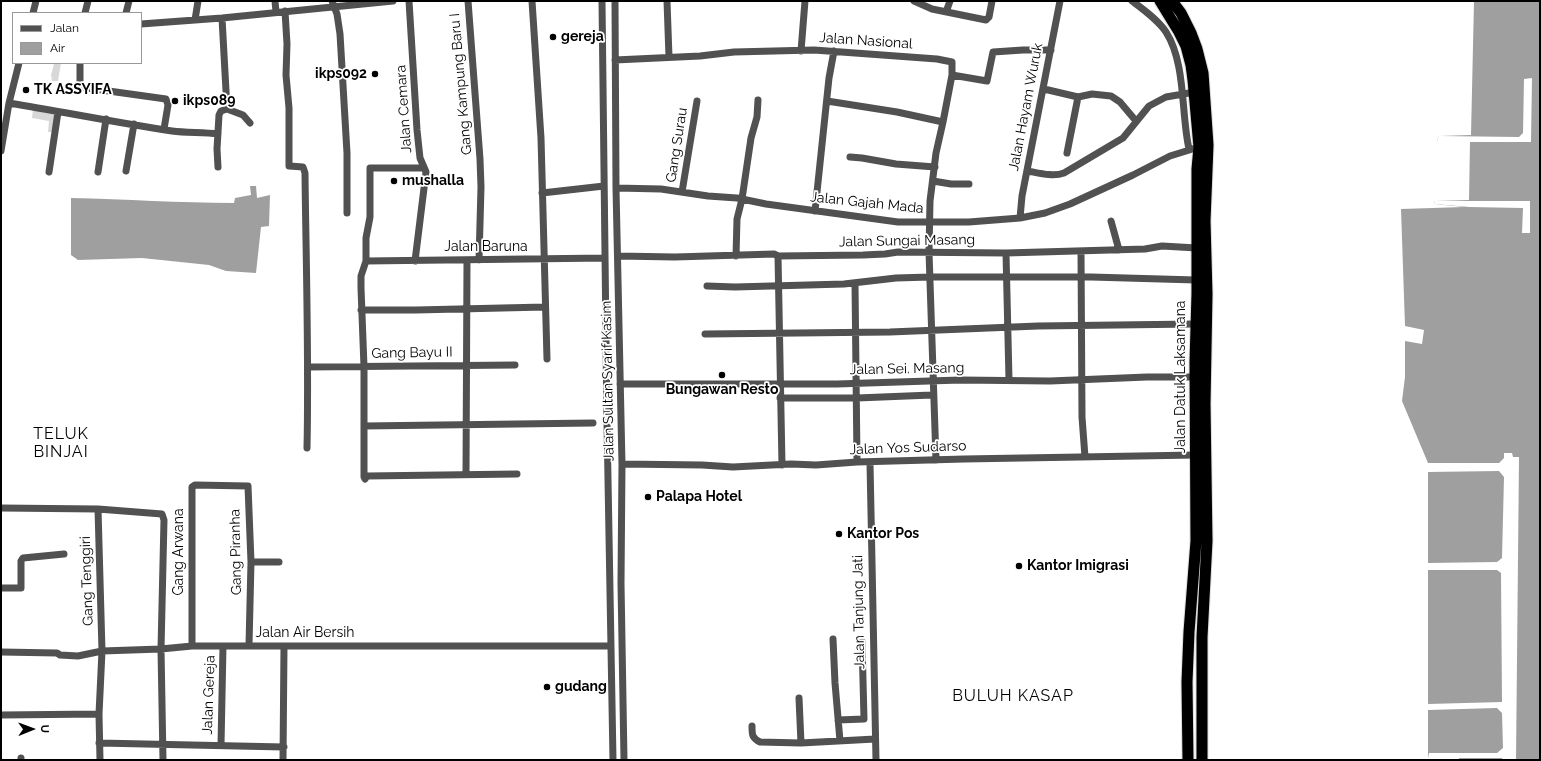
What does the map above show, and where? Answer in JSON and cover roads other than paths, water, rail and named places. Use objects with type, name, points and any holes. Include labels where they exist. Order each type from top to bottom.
[{"type":"highway","name":"Jalan Datuk Laksamana","points":[[1160,1],[1183,39],[1193,74],[1195,92],[1201,111],[1208,145],[1202,294],[1205,404],[1202,541],[1202,760]]},
{"type":"highway","name":"Jalan Datuk Laksamana","points":[[1172,1],[1181,13],[1192,33],[1203,73],[1201,111],[1194,148],[1197,168],[1196,280],[1202,294],[1195,324],[1196,455],[1202,541],[1188,632],[1188,760]]},
{"type":"street","points":[[32,12],[36,1]]},
{"type":"street","points":[[85,12],[88,1]]},
{"type":"street","points":[[126,12],[129,1]]},
{"type":"street","points":[[195,20],[198,1]]},
{"type":"street","points":[[275,1],[276,12]]},
{"type":"street","points":[[142,24],[222,18],[333,4],[393,1]]},
{"type":"street","name":"Jalan Cemara","points":[[409,1],[417,130],[420,158],[426,172],[415,261]]},
{"type":"street","name":"Gang Kampung Baru I","points":[[468,1],[480,159],[481,212],[479,260]]},
{"type":"street","points":[[532,1],[541,138],[547,359]]},
{"type":"street","name":"Jalan Sultan Syarif Kasim","points":[[602,1],[613,760]]},
{"type":"street","name":"Jalan Sultan Syarif Kasim","points":[[615,1],[616,188],[622,464],[621,583],[624,760]]},
{"type":"street","points":[[667,1],[669,57]]},
{"type":"street","points":[[801,51],[805,1]]},
{"type":"street","points":[[914,1],[932,9],[987,19],[992,1]]},
{"type":"street","points":[[946,12],[950,1]]},
{"type":"street","name":"Jalan Hayam Wuruk","points":[[1020,218],[1022,196],[1028,171],[1029,158],[1044,89],[1060,1]]},
{"type":"street","points":[[1132,1],[1165,32],[1172,44],[1180,77],[1186,134],[1194,148]]},
{"type":"street","points":[[333,4],[339,24],[345,106],[348,168],[347,213]]},
{"type":"street","points":[[285,11],[287,44],[286,75],[289,108],[289,166],[302,166],[304,168],[306,304],[309,366],[307,448]]},
{"type":"street","points":[[222,18],[227,109]]},
{"type":"street","name":"Jalan Nasional","points":[[615,60],[700,56],[734,52],[814,50],[945,60],[952,62],[952,75]]},
{"type":"street","points":[[936,460],[932,395],[930,277],[928,252],[929,223],[931,183],[933,182],[939,139],[952,75],[987,81],[993,52],[1051,50]]},
{"type":"street","points":[[814,211],[828,101],[829,78],[834,51]]},
{"type":"street","points":[[1,151],[9,103],[19,64]]},
{"type":"street","points":[[80,64],[80,87],[166,99],[168,104],[164,129]]},
{"type":"street","points":[[1180,77],[1193,74]]},
{"type":"street","points":[[1044,89],[1078,97],[1092,94],[1111,96],[1120,102],[1136,121]]},
{"type":"street","points":[[1028,171],[1047,174],[1064,173],[1123,138],[1149,106],[1166,97],[1195,92]]},
{"type":"street","points":[[1067,153],[1078,97]]},
{"type":"street","points":[[736,256],[737,219],[742,199],[750,138],[757,117],[758,100]]},
{"type":"street","name":"Gang Surau","points":[[682,192],[697,101]]},
{"type":"street","points":[[828,101],[897,112],[943,122]]},
{"type":"street","points":[[9,103],[164,129],[218,134]]},
{"type":"street","points":[[218,167],[218,134],[221,111],[227,109],[243,115],[250,123]]},
{"type":"street","points":[[49,172],[58,112]]},
{"type":"street","points":[[98,172],[106,119]]},
{"type":"street","points":[[126,171],[134,124]]},
{"type":"street","name":"Jalan Gajah Mada","points":[[616,188],[661,189],[742,199],[766,204],[898,222],[969,222],[1020,218],[1045,213],[1070,204],[1170,156],[1194,148]]},
{"type":"street","points":[[850,158],[862,158],[896,164],[934,168]]},
{"type":"street","points":[[424,168],[370,168],[370,217],[366,238],[366,261],[361,276],[364,367],[363,471],[365,478],[367,476],[518,474]]},
{"type":"street","points":[[933,182],[970,184]]},
{"type":"street","points":[[542,193],[604,186]]},
{"type":"street","points":[[1111,221],[1119,250]]},
{"type":"street","name":"Jalan Sungai Masang","points":[[618,256],[736,256],[764,254],[778,256],[863,255],[898,252],[1006,253],[1145,249],[1162,246],[1197,248]]},
{"type":"street","points":[[1081,250],[1082,417],[1085,457]]},
{"type":"street","points":[[1006,253],[1009,380]]},
{"type":"street","points":[[778,256],[782,465]]},
{"type":"street","name":"Jalan Baruna","points":[[366,261],[467,261],[605,258]]},
{"type":"street","points":[[466,474],[467,261]]},
{"type":"street","points":[[707,286],[735,287],[779,284],[855,283],[896,278],[930,277],[1196,280]]},
{"type":"street","points":[[855,283],[858,462]]},
{"type":"street","points":[[361,310],[545,307]]},
{"type":"street","points":[[705,334],[931,331],[1007,327],[1195,324]]},
{"type":"street","name":"Gang Bayu II","points":[[309,366],[364,367],[515,365]]},
{"type":"street","name":"Jalan Sei. Masang","points":[[620,384],[837,384],[1195,377]]},
{"type":"street","points":[[885,383],[885,398]]},
{"type":"street","points":[[837,384],[838,398]]},
{"type":"street","points":[[780,398],[885,398],[932,395]]},
{"type":"street","points":[[364,426],[466,423],[607,422]]},
{"type":"street","name":"Jalan Yos Sudarso","points":[[622,464],[733,467],[816,465],[858,462],[870,463],[936,460],[1196,455]]},
{"type":"street","name":"Jalan Tanjung Jati","points":[[870,463],[876,760]]},
{"type":"street","name":"Gang Arwana","points":[[192,646],[192,487],[193,485],[220,485]]},
{"type":"street","name":"Gang Piranha","points":[[220,485],[248,486],[251,562],[249,646]]},
{"type":"street","points":[[1,508],[98,509],[162,514],[164,518],[161,649],[162,760]]},
{"type":"street","name":"Gang Tenggiri","points":[[98,509],[102,651],[99,714],[100,760]]},
{"type":"street","points":[[1,588],[21,588],[21,561],[23,558],[64,554]]},
{"type":"street","points":[[251,562],[279,562]]},
{"type":"street","points":[[833,639],[840,741]]},
{"type":"street","points":[[838,720],[864,719],[862,642]]},
{"type":"street","name":"Jalan Air Bersih","points":[[1,652],[57,653],[60,655],[78,656],[102,651],[161,649],[192,646],[611,646]]},
{"type":"street","name":"Jalan Gereja","points":[[221,745],[224,646]]},
{"type":"street","points":[[284,646],[284,760]]},
{"type":"street","points":[[800,698],[801,743]]},
{"type":"street","points":[[1,715],[99,714]]},
{"type":"street","points":[[613,721],[624,720]]},
{"type":"street","points":[[752,726],[752,736],[760,742],[801,743],[875,739]]},
{"type":"street","points":[[99,743],[284,747]]},
{"type":"water","points":[[1474,1],[1540,1],[1540,760],[1428,760],[1428,463],[1402,401],[1405,377],[1405,341],[1422,344],[1424,330],[1405,326],[1401,209],[1464,207],[1435,204],[1434,202],[1469,200],[1470,141],[1438,142],[1437,139],[1439,136],[1471,135]]},
{"type":"water","points":[[250,186],[256,186],[257,198],[270,195],[269,226],[261,227],[256,273],[226,271],[209,265],[142,258],[78,260],[71,255],[71,198],[234,203],[235,198],[251,195]]},
{"type":"place","name":"gereja","points":[[553,37]]},
{"type":"place","name":"ikps092","points":[[375,74]]},
{"type":"place","name":"TK ASSYIFA","points":[[26,90]]},
{"type":"place","name":"ikps089","points":[[175,101]]},
{"type":"place","name":"mushalla","points":[[394,181]]},
{"type":"place","name":"Bungawan Resto","points":[[722,375]]},
{"type":"place","name":"Palapa Hotel","points":[[648,497]]},
{"type":"place","name":"Kantor Pos","points":[[839,534]]},
{"type":"place","name":"Kantor Imigrasi","points":[[1019,566]]},
{"type":"place","name":"gudang","points":[[547,687]]},
{"type":"district","name":"TELUK BINJAI","points":[[61,443]]},
{"type":"district","name":"BULUH KASAP","points":[[1013,696]]}]
